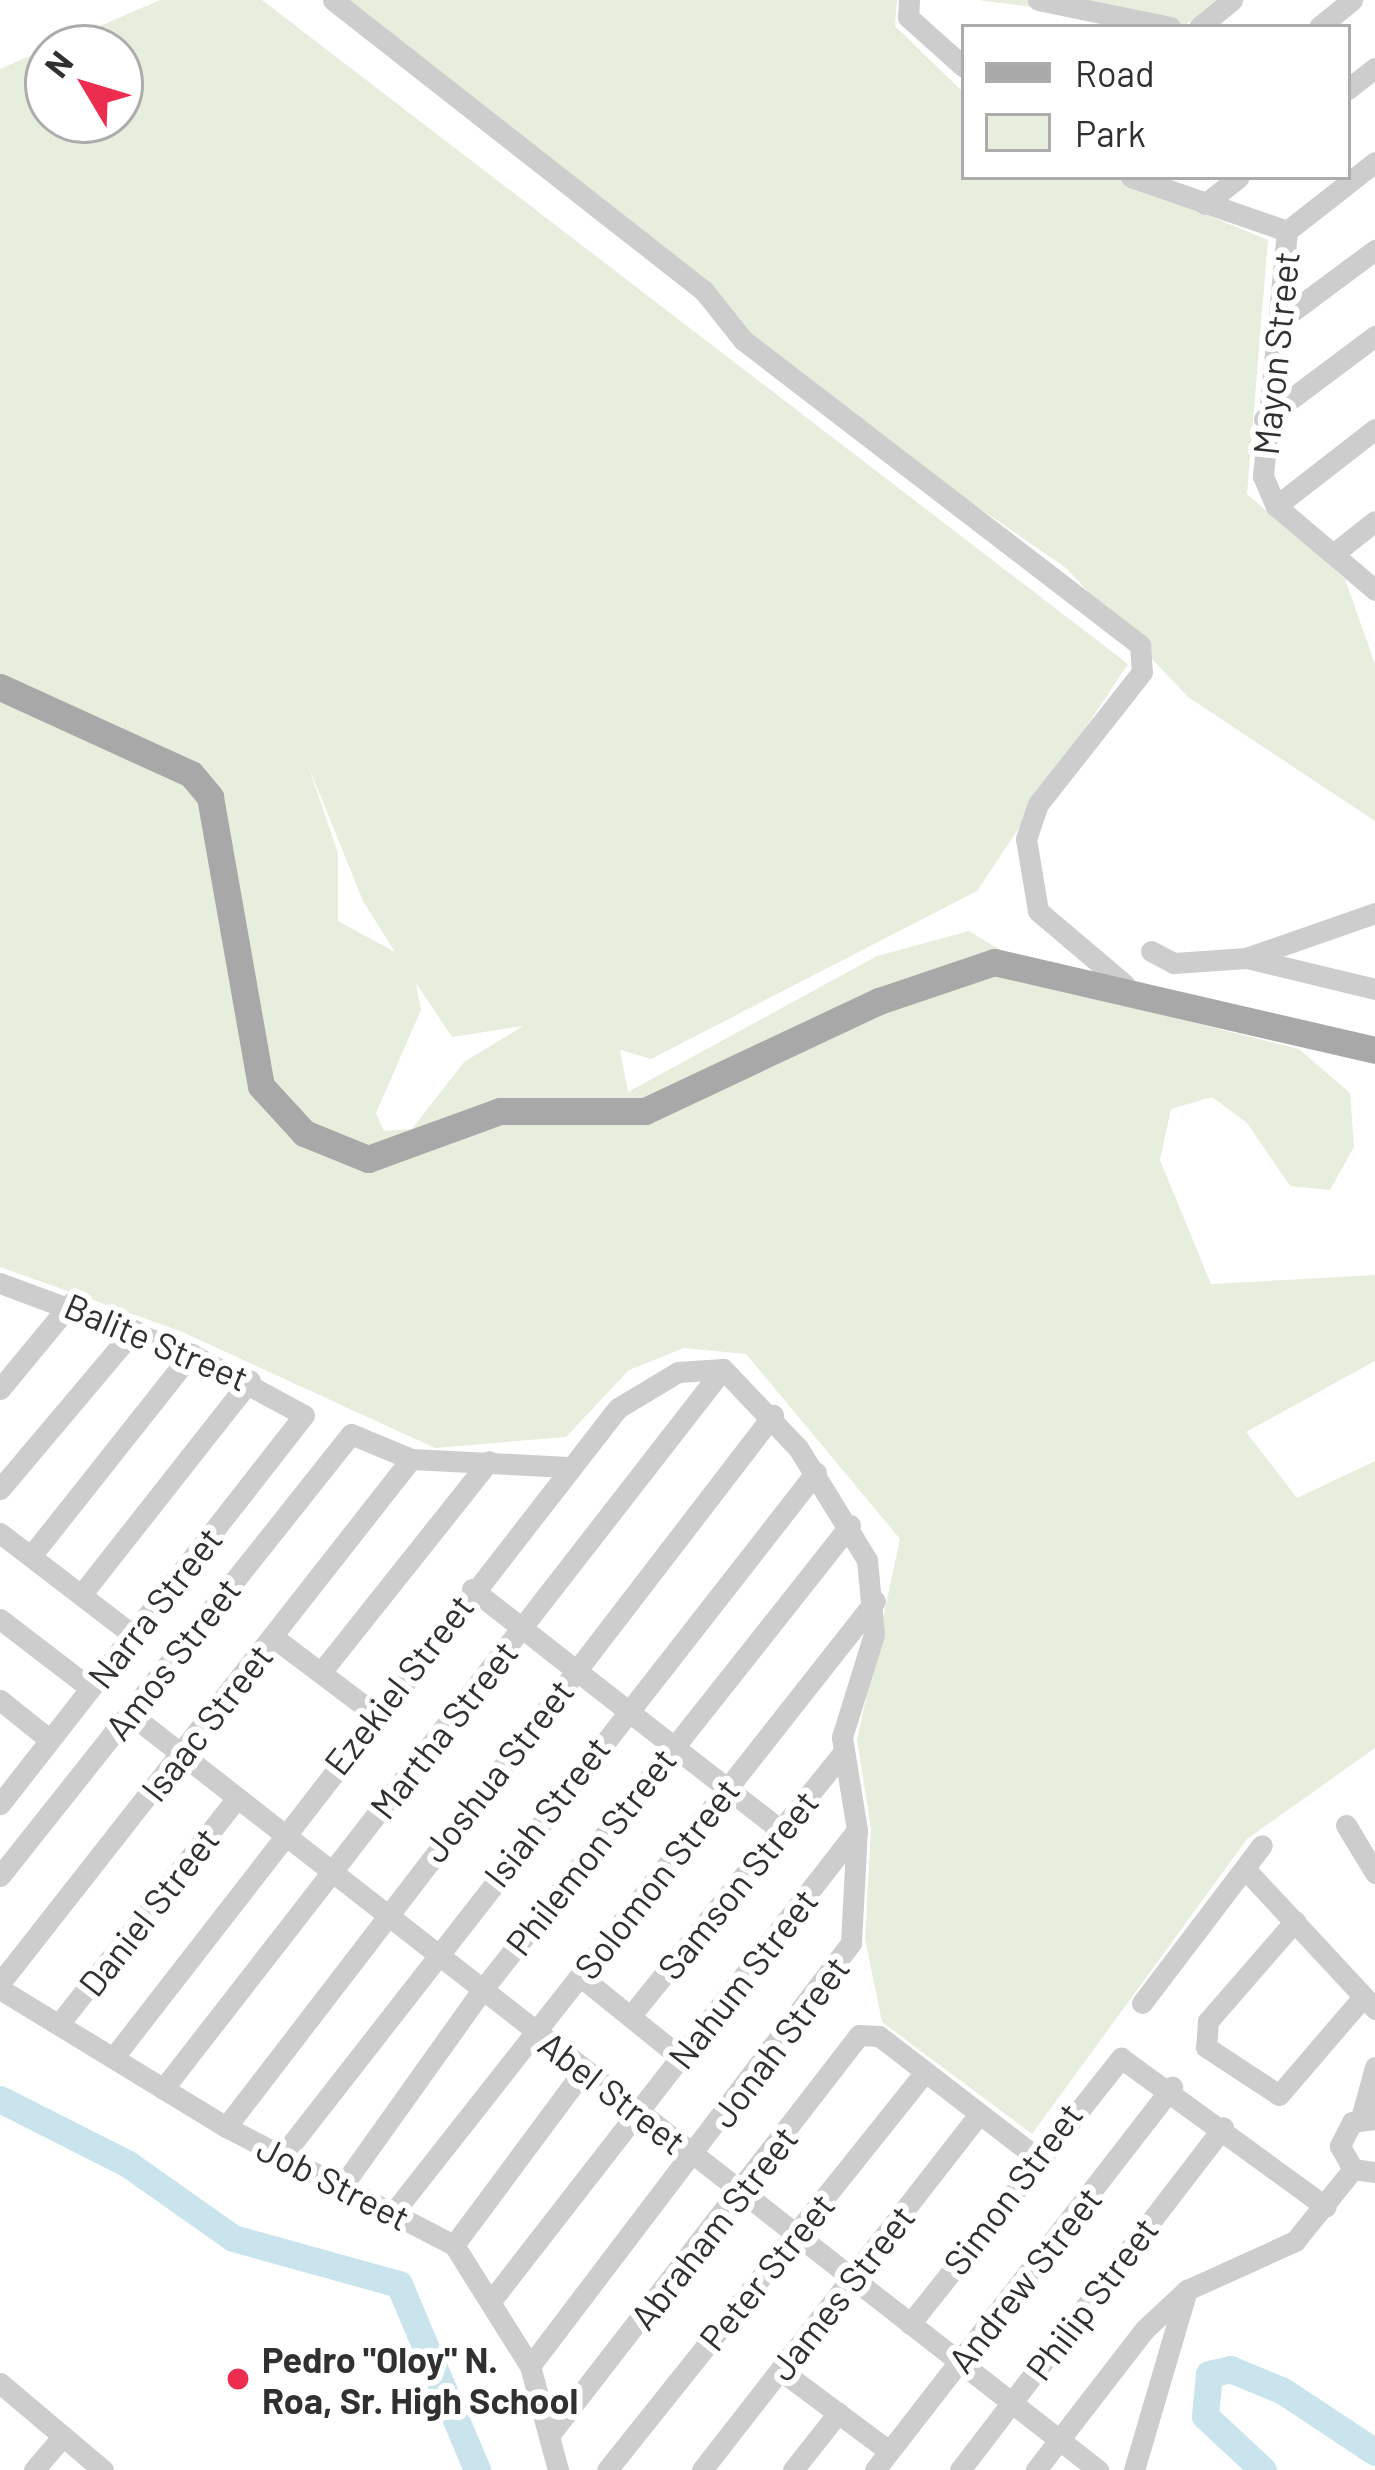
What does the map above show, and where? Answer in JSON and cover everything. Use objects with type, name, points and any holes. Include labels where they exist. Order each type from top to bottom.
[{"type":"main road","points":[[0,687],[190,774],[210,797],[261,1086],[304,1133],[368,1159],[500,1111],[646,1111],[958,969],[1009,962],[1124,984],[1375,1050]]},
{"type":"street","points":[[333,0],[704,290],[743,340],[1140,645],[1142,672],[1038,804],[1026,838],[1038,911],[1124,984]]},
{"type":"street","points":[[909,0],[908,17],[961,64]]},
{"type":"street","points":[[1038,0],[1155,24]]},
{"type":"street","points":[[1203,24],[1232,0]]},
{"type":"street","points":[[1323,24],[1352,0]]},
{"type":"street","points":[[1351,87],[1375,68]]},
{"type":"street","points":[[1286,231],[1375,162]]},
{"type":"street","name":"Mayon Street","points":[[1139,180],[1286,231],[1286,316],[1264,419],[1263,476],[1276,506],[1337,551],[1375,590]]},
{"type":"street","points":[[1205,204],[1235,180]]},
{"type":"street","points":[[1286,316],[1375,250]]},
{"type":"street","points":[[1264,419],[1375,335]]},
{"type":"street","points":[[1276,506],[1375,429]]},
{"type":"street","points":[[1337,551],[1375,521]]},
{"type":"street","points":[[1151,951],[1174,963],[1246,958],[1375,913]]},
{"type":"street","points":[[1246,958],[1375,989]]},
{"type":"street","name":"Balite Street","points":[[3,1282],[191,1354],[304,1409]]},
{"type":"street","points":[[0,1389],[70,1304]]},
{"type":"street","points":[[0,1489],[134,1330]]},
{"type":"street","points":[[31,1556],[191,1354]]},
{"type":"street","points":[[723,1369],[773,1415],[816,1472],[850,1526],[875,1600],[842,1754],[857,1830]]},
{"type":"street","name":"Ezekiel Street","points":[[112,2058],[568,1466],[652,1382],[723,1369]]},
{"type":"street","name":"Martha Street","points":[[163,2089],[723,1369]]},
{"type":"street","points":[[82,1595],[250,1381]]},
{"type":"street","name":"Narra Street","points":[[0,1804],[304,1409]]},
{"type":"street","name":"Joshua Street","points":[[226,2127],[773,1415]]},
{"type":"street","name":"Amos Street","points":[[0,1876],[344,1440],[360,1435],[411,1459]]},
{"type":"street","points":[[411,1459],[568,1466]]},
{"type":"street","name":"Isaac Street","points":[[0,1986],[411,1459]]},
{"type":"street","points":[[322,1672],[488,1461]]},
{"type":"street","name":"Isiah Street","points":[[283,2155],[623,1711],[816,1472]]},
{"type":"street","name":"Philemon Street","points":[[343,2185],[482,1990],[850,1526]]},
{"type":"street","points":[[0,1533],[133,1636]]},
{"type":"street","points":[[472,1589],[670,1748],[781,1830]]},
{"type":"street","name":"Solomon Street","points":[[393,2213],[875,1600]]},
{"type":"street","points":[[0,1619],[90,1688]]},
{"type":"street","points":[[273,1637],[374,1713]]},
{"type":"street","points":[[1,1702],[50,1740]]},
{"type":"street","name":"Abel Street","points":[[128,1713],[1098,2470]]},
{"type":"street","name":"Samson Street","points":[[633,2013],[842,1754]]},
{"type":"street","name":"Daniel Street","points":[[58,2024],[237,1798]]},
{"type":"street","points":[[1346,1825],[1375,1873]]},
{"type":"street","name":"Jonah Street","points":[[530,2366],[851,1943],[857,1830]]},
{"type":"street","name":"Nahum Street","points":[[494,2297],[857,1830]]},
{"type":"street","points":[[1142,2003],[1262,1845]]},
{"type":"street","points":[[1246,1870],[1295,1921],[1369,2003],[1279,2095],[1205,2047],[1208,2021],[1295,1921]]},
{"type":"street","points":[[581,1977],[633,2013],[680,2057]]},
{"type":"street","name":"Job Street","points":[[0,1986],[226,2127],[454,2245],[494,2297],[530,2366],[558,2470]]},
{"type":"street","name":"Abraham Street","points":[[551,2433],[742,2193],[860,2035],[879,2036],[925,2072]]},
{"type":"street","name":"Simon Street","points":[[910,2324],[1035,2156],[1121,2059],[1172,2087]]},
{"type":"street","points":[[1036,2470],[1145,2329],[1187,2290],[1276,2256],[1364,2171],[1340,2146],[1368,2119],[1375,2066]]},
{"type":"street","points":[[454,2245],[584,2070]]},
{"type":"street","points":[[925,2072],[1035,2156]]},
{"type":"street","name":"Peter Street","points":[[607,2470],[925,2072]]},
{"type":"street","points":[[1172,2087],[1326,2207]]},
{"type":"street","name":"Andrew Street","points":[[882,2461],[1172,2087]]},
{"type":"street","name":"James Street","points":[[702,2470],[979,2114]]},
{"type":"street","name":"Philip Street","points":[[960,2470],[1223,2127]]},
{"type":"street","points":[[1134,2470],[1173,2353],[1187,2290]]},
{"type":"street","points":[[1145,2329],[1173,2353]]},
{"type":"street","points":[[780,2370],[838,2413],[882,2461]]},
{"type":"street","points":[[0,2383],[103,2470]]},
{"type":"street","points":[[793,2470],[838,2413]]},
{"type":"street","points":[[34,2470],[62,2437]]},
{"type":"green space","points":[[160,0],[262,0],[1128,664],[977,891],[651,1059],[620,1050],[628,1092],[877,956],[969,931],[1068,991],[1299,1049],[1350,1093],[1354,1147],[1330,1190],[1290,1186],[1247,1123],[1212,1097],[1171,1109],[1160,1160],[1211,1284],[1375,1275],[1375,1361],[1246,1432],[1297,1498],[1375,1461],[1375,1748],[1247,1839],[1032,2134],[882,2022],[865,1939],[871,1828],[857,1740],[900,1539],[746,1354],[684,1348],[629,1370],[566,1437],[435,1448],[180,1331],[0,1267],[0,69],[24,58],[24,144],[144,144],[144,24],[104,24]],"holes":[[[308,765],[363,901],[395,952],[338,921],[338,853]],[[416,983],[452,1037],[523,1026],[464,1062],[412,1129],[384,1131],[376,1113],[421,1010]]]},
{"type":"green space","points":[[347,0],[897,0],[895,26],[961,90],[961,180],[1122,180],[1268,240],[1247,494],[1345,579],[1375,664],[1375,821],[1188,697],[1066,568],[793,379]]},
{"type":"green space","points":[[978,0],[1216,0],[1187,24]]},
{"type":"waterway","points":[[0,2099],[128,2164],[233,2238],[399,2284],[477,2470]]},
{"type":"waterway","points":[[1263,2470],[1205,2416],[1209,2374],[1230,2369],[1283,2391],[1375,2452]]},
{"type":"place","name":"Pedro \"Oloy\" N. Roa, Sr. High School","points":[[238,2379]]}]
